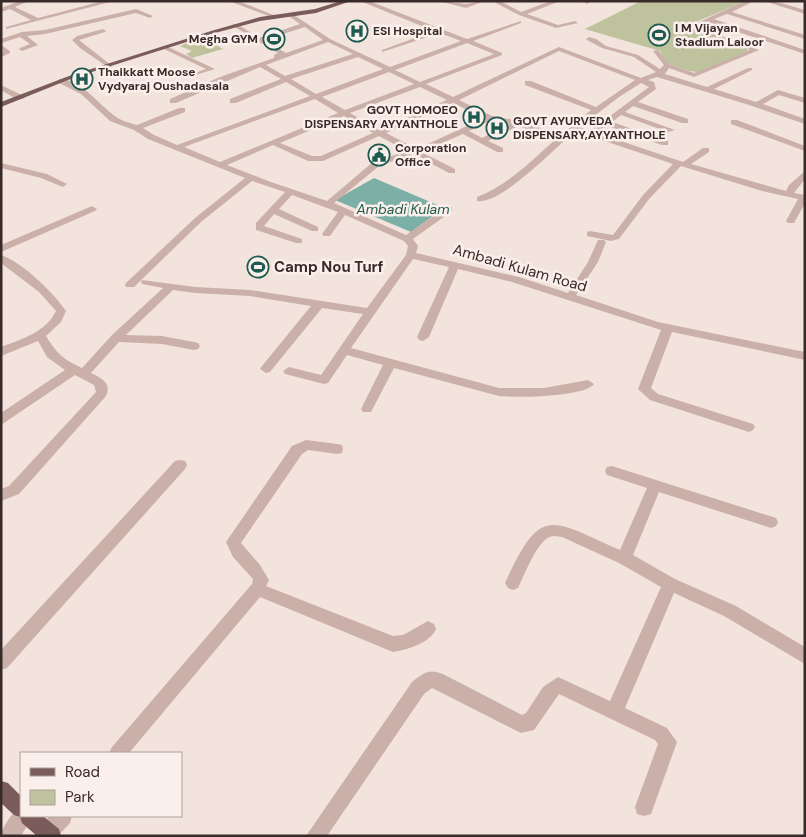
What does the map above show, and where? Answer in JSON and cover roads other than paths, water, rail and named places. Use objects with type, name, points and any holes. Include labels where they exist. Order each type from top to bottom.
[{"type":"main road","points":[[1,105],[62,81],[235,26],[273,16],[316,11],[348,1]]},
{"type":"main road","points":[[1,790],[20,807]]},
{"type":"main road","points":[[30,817],[50,834]]},
{"type":"street","points":[[1,10],[26,1]]},
{"type":"street","points":[[5,26],[110,1]]},
{"type":"street","points":[[232,1],[273,16]]},
{"type":"street","points":[[219,165],[344,114],[500,54],[363,1]]},
{"type":"street","points":[[442,1],[466,6],[482,1]]},
{"type":"street","points":[[495,1],[521,14],[558,27],[575,23]]},
{"type":"street","points":[[521,14],[557,1]]},
{"type":"street","points":[[656,51],[667,65],[694,75],[756,50],[691,27],[751,1]]},
{"type":"street","points":[[767,1],[805,12]]},
{"type":"street","points":[[11,7],[36,20]]},
{"type":"street","points":[[1,41],[136,11],[150,16]]},
{"type":"street","points":[[727,12],[805,37]]},
{"type":"street","points":[[289,14],[328,40],[490,118],[518,124],[562,138]]},
{"type":"street","points":[[709,20],[805,52]]},
{"type":"street","points":[[178,147],[519,22]]},
{"type":"street","points":[[5,26],[20,33],[21,36],[35,45],[22,49]]},
{"type":"street","points":[[235,26],[283,53],[258,62],[260,65]]},
{"type":"street","points":[[258,40],[305,26]]},
{"type":"street","points":[[384,51],[440,31]]},
{"type":"street","points":[[103,32],[79,37],[75,40],[109,66]]},
{"type":"street","points":[[589,39],[604,47],[636,56],[660,74],[706,90],[756,104],[805,122]]},
{"type":"street","points":[[173,101],[223,79],[328,40]]},
{"type":"street","points":[[1,47],[8,52],[1,55]]},
{"type":"street","points":[[166,48],[212,69],[191,76]]},
{"type":"street","points":[[274,143],[315,160],[323,158],[454,100],[559,49],[640,80],[653,87],[592,133]]},
{"type":"street","points":[[233,101],[287,78],[358,55]]},
{"type":"street","points":[[260,65],[287,78],[344,114],[412,152],[452,171]]},
{"type":"street","points":[[480,199],[491,196],[502,189],[597,110],[640,80],[660,74],[667,65]]},
{"type":"street","points":[[706,90],[750,69]]},
{"type":"street","points":[[62,81],[84,92],[113,119],[137,128],[151,137],[178,147],[201,159],[328,204],[407,239],[413,246],[411,255],[324,380],[289,371]]},
{"type":"street","points":[[528,83],[597,110]]},
{"type":"street","points":[[1,87],[21,98]]},
{"type":"street","points":[[756,104],[778,92],[805,102]]},
{"type":"street","points":[[787,116],[805,102]]},
{"type":"street","points":[[633,103],[685,121]]},
{"type":"street","points":[[137,128],[182,110]]},
{"type":"street","points":[[620,112],[671,130]]},
{"type":"street","points":[[328,204],[376,164],[412,152],[490,118]]},
{"type":"street","points":[[607,122],[665,143]]},
{"type":"street","points":[[734,122],[805,149]]},
{"type":"street","points":[[482,141],[518,124]]},
{"type":"street","points":[[574,128],[682,164],[765,189],[804,198],[791,222]]},
{"type":"street","points":[[463,131],[500,150]]},
{"type":"street","points":[[590,234],[611,238],[616,237],[646,197],[682,164],[706,150]]},
{"type":"street","points":[[1,164],[44,176],[63,184]]},
{"type":"street","points":[[789,194],[792,187],[805,174]]},
{"type":"street","points":[[130,285],[198,220],[251,177]]},
{"type":"street","points":[[290,192],[259,225],[259,228],[299,241]]},
{"type":"street","points":[[1,249],[92,209]]},
{"type":"street","points":[[407,239],[448,209]]},
{"type":"street","points":[[273,210],[315,229]]},
{"type":"street","points":[[326,234],[343,211]]},
{"type":"street","points":[[570,297],[593,262],[601,242]]},
{"type":"street","name":"Ambadi Kulam Road","points":[[411,255],[515,279],[668,327],[805,356]]},
{"type":"street","points":[[1,258],[32,281],[58,305],[61,311],[59,318],[50,328],[1,352]]},
{"type":"street","points":[[423,337],[455,265]]},
{"type":"street","points":[[146,282],[195,290],[250,292],[370,312]]},
{"type":"street","points":[[1,420],[78,371],[171,286]]},
{"type":"street","points":[[266,369],[319,304]]},
{"type":"street","points":[[668,327],[644,389],[654,397],[749,427]]},
{"type":"street","points":[[1,495],[14,490],[102,393],[99,382],[60,362],[51,354],[40,334]]},
{"type":"street","points":[[116,338],[162,340],[194,346]]},
{"type":"street","points":[[344,350],[485,390],[520,395],[559,391],[588,384]]},
{"type":"street","points":[[367,409],[390,363]]},
{"type":"street","points":[[119,752],[257,589],[261,580],[259,574],[238,552],[233,542],[297,450],[306,445],[337,449]]},
{"type":"street","points":[[1,662],[180,465]]},
{"type":"street","points":[[612,471],[771,522]]},
{"type":"street","points":[[624,558],[655,486]]},
{"type":"street","points":[[513,583],[537,538],[546,532],[556,530],[565,532],[624,558],[670,584],[730,610],[805,656]]},
{"type":"street","points":[[614,712],[670,584]]},
{"type":"street","points":[[257,589],[393,644],[405,642],[428,629]]},
{"type":"street","points":[[315,836],[418,688],[429,678],[437,680],[521,724],[528,724],[552,688],[558,685],[661,734],[668,742],[644,807]]},
{"type":"street","points":[[9,836],[23,817]]},
{"type":"street","points":[[50,834],[62,817]]},
{"type":"water","name":"Ambadi Kulam","points":[[374,178],[445,207],[411,232],[335,200]]},
{"type":"place","name":"ESI Hospital","points":[[357,31]]},
{"type":"place","name":"I M Vijayan Stadium Laloor","points":[[659,35]]},
{"type":"place","name":"Megha GYM","points":[[274,39]]},
{"type":"place","name":"Thaikkatt Moose Vydyaraj Oushadasala","points":[[82,79]]},
{"type":"place","name":"GOVT HOMOEO DISPENSARY AYYANTHOLE","points":[[474,117]]},
{"type":"place","name":"GOVT AYURVEDA DISPENSARY,AYYANTHOLE","points":[[497,128]]},
{"type":"place","name":"Corporation Office","points":[[379,155]]},
{"type":"place","name":"Camp Nou Turf","points":[[258,267]]}]
